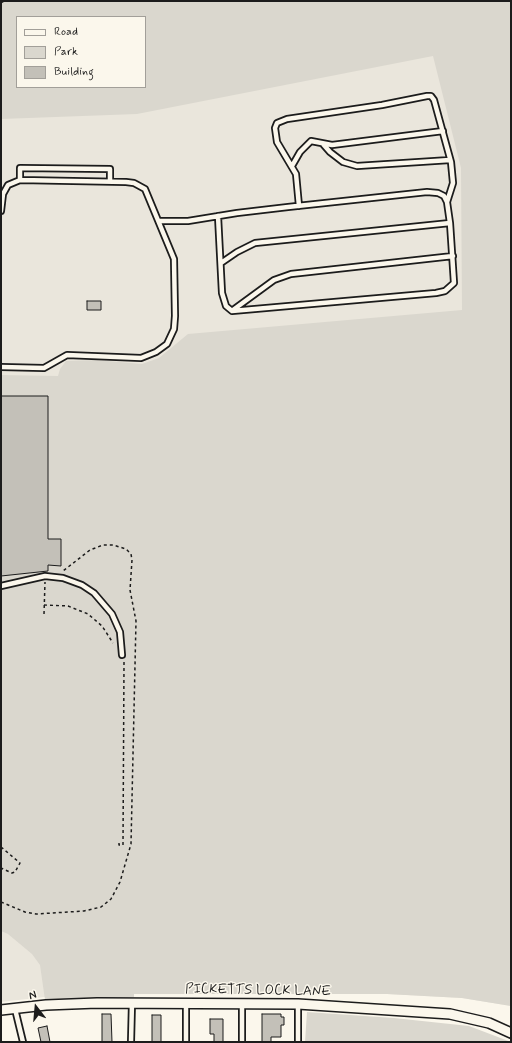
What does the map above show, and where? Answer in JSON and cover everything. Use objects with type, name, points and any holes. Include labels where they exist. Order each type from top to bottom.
[{"type":"street","name":"PICKETTS LOCK LANE","points":[[1,1010],[68,1004],[132,1002],[298,1004],[450,1014],[489,1023],[511,1033]]},
{"type":"lane","points":[[299,206],[296,174],[277,142],[275,128],[277,124],[287,119],[382,105],[426,96],[431,96],[434,100],[450,160],[453,183],[446,202]]},
{"type":"lane","points":[[292,166],[300,152],[311,141],[332,145],[443,131]]},
{"type":"lane","points":[[323,144],[330,152],[343,162],[358,166],[450,160]]},
{"type":"lane","points":[[20,180],[20,168],[110,169],[110,182]]},
{"type":"lane","points":[[1,211],[3,194],[8,185],[20,180],[134,183],[145,189],[174,259],[175,316],[174,329],[167,344],[156,352],[141,358],[67,355],[44,368],[1,368]]},
{"type":"lane","points":[[159,222],[188,221],[218,216],[299,206],[427,192],[438,193],[444,196],[450,223],[454,283],[445,291],[436,293],[232,311],[226,306],[222,293],[218,216]]},
{"type":"lane","points":[[221,263],[237,252],[255,243],[450,223]]},
{"type":"lane","points":[[232,311],[274,280],[291,274],[453,256]]},
{"type":"lane","points":[[1,586],[45,576],[63,578],[82,585],[94,593],[112,614],[120,632],[122,655]]},
{"type":"lane","points":[[132,1002],[132,1042]]},
{"type":"lane","points":[[186,1003],[186,1042]]},
{"type":"lane","points":[[242,1003],[242,1042]]},
{"type":"lane","points":[[298,1004],[298,1042]]},
{"type":"lane","points":[[15,1009],[23,1042]]},
{"type":"path","points":[[1,902],[25,912],[36,914],[84,912],[101,907],[111,899],[120,882],[130,844],[136,621],[130,590],[132,569],[131,554],[120,547],[104,545],[90,550],[58,575]]},
{"type":"path","points":[[44,614],[45,582]]},
{"type":"path","points":[[44,605],[68,606],[88,614],[102,626],[120,655],[124,655],[123,845],[119,845],[119,843]]},
{"type":"path","points":[[1,847],[20,863],[15,872],[12,873],[1,868]]},
{"type":"shaded area","points":[[1,1],[511,1],[511,1006],[462,998],[387,994],[134,994],[45,997],[1,1002]]},
{"type":"green space","points":[[1,1],[511,1],[511,1006],[462,998],[387,994],[134,994],[134,997],[45,1000],[40,965],[32,954],[8,934],[1,931],[1,375],[58,376],[60,369],[66,361],[97,360],[142,364],[159,358],[188,334],[462,310],[461,168],[433,56],[137,114],[1,119]]},
{"type":"green space","points":[[307,1012],[394,1018],[469,1026],[511,1042],[305,1042]]},
{"type":"building","points":[[87,301],[101,301],[101,310],[87,310]]},
{"type":"building","points":[[1,396],[48,396],[48,539],[61,539],[61,566],[48,565],[48,571],[1,576]]},
{"type":"building","points":[[102,1014],[111,1014],[112,1042],[102,1042]]},
{"type":"building","points":[[262,1014],[281,1014],[281,1017],[284,1017],[284,1025],[281,1025],[281,1037],[271,1037],[271,1042],[262,1042]]},
{"type":"building","points":[[152,1015],[161,1015],[161,1042],[152,1042]]},
{"type":"building","points":[[210,1019],[223,1019],[223,1042],[214,1042],[214,1034],[210,1034]]},
{"type":"building","points":[[47,1026],[50,1042],[41,1042],[38,1028]]}]
